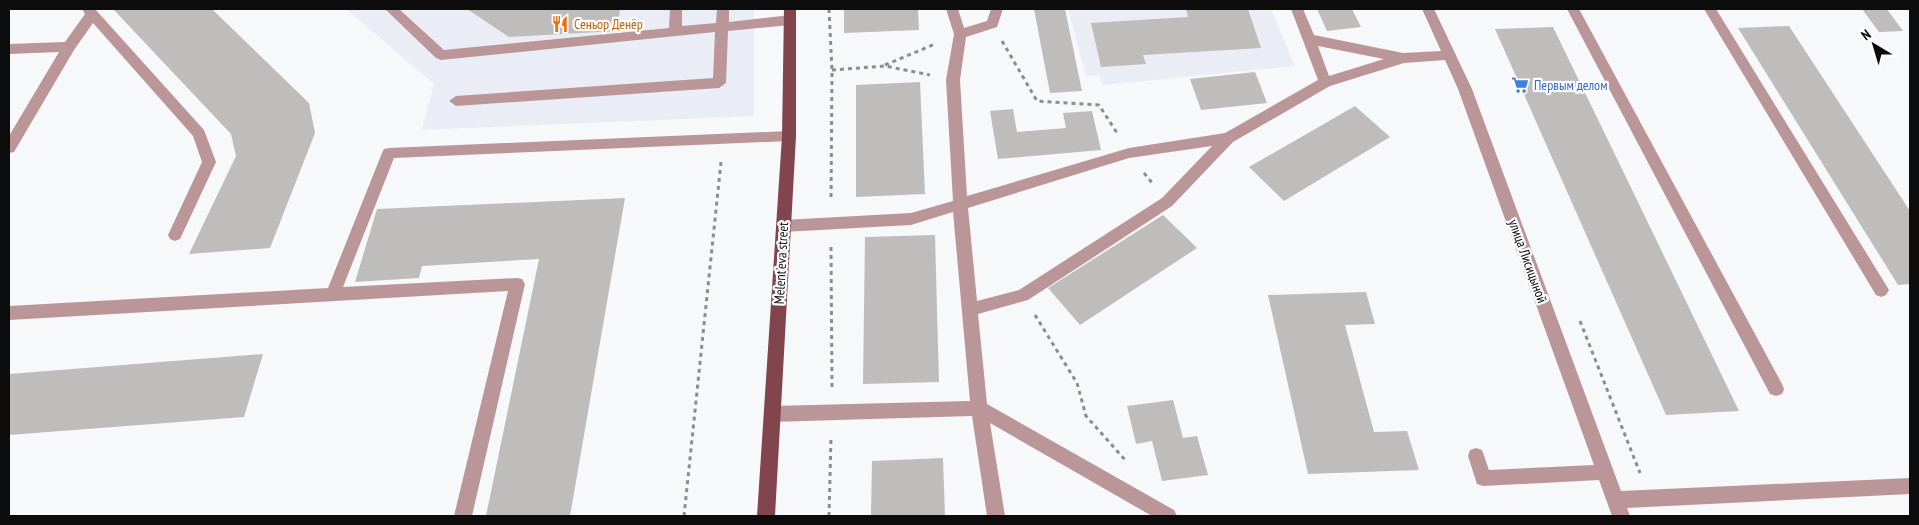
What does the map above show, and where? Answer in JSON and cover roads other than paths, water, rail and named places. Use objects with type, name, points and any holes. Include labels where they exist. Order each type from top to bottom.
[{"type":"main road","name":"Melent'eva street","points":[[766,516],[789,136],[790,14]]},
{"type":"street","points":[[391,9],[441,55],[722,26],[790,14]]},
{"type":"street","points":[[675,30],[676,9]]},
{"type":"street","points":[[456,101],[719,83],[723,9]]},
{"type":"street","points":[[952,9],[960,34],[953,80],[960,205],[979,408],[996,516]]},
{"type":"street","points":[[960,34],[992,24],[997,9]]},
{"type":"street","points":[[1297,9],[1325,82]]},
{"type":"street","name":"улица Лисицыной","points":[[1428,9],[1451,55],[1621,516]]},
{"type":"street","points":[[1573,9],[1776,389]]},
{"type":"street","points":[[1710,9],[1881,290]]},
{"type":"street","points":[[9,148],[90,11],[199,134],[209,162],[175,235]]},
{"type":"street","points":[[1308,39],[1404,58]]},
{"type":"street","points":[[9,49],[69,47]]},
{"type":"street","points":[[970,310],[1023,295],[1167,202],[1228,138],[1325,82],[1404,58],[1451,55]]},
{"type":"street","points":[[333,294],[389,153],[789,136]]},
{"type":"street","points":[[783,226],[911,219],[1129,153],[1228,138]]},
{"type":"street","points":[[9,313],[517,284],[463,516]]},
{"type":"street","points":[[772,414],[979,408],[1168,516]]},
{"type":"street","points":[[1476,456],[1483,478],[1605,472]]},
{"type":"street","points":[[1615,500],[1910,486]]},
{"type":"place","name":"Сеньор Денёр","points":[[560,24]]},
{"type":"place","name":"Первым делом","points":[[1520,85]]}]
